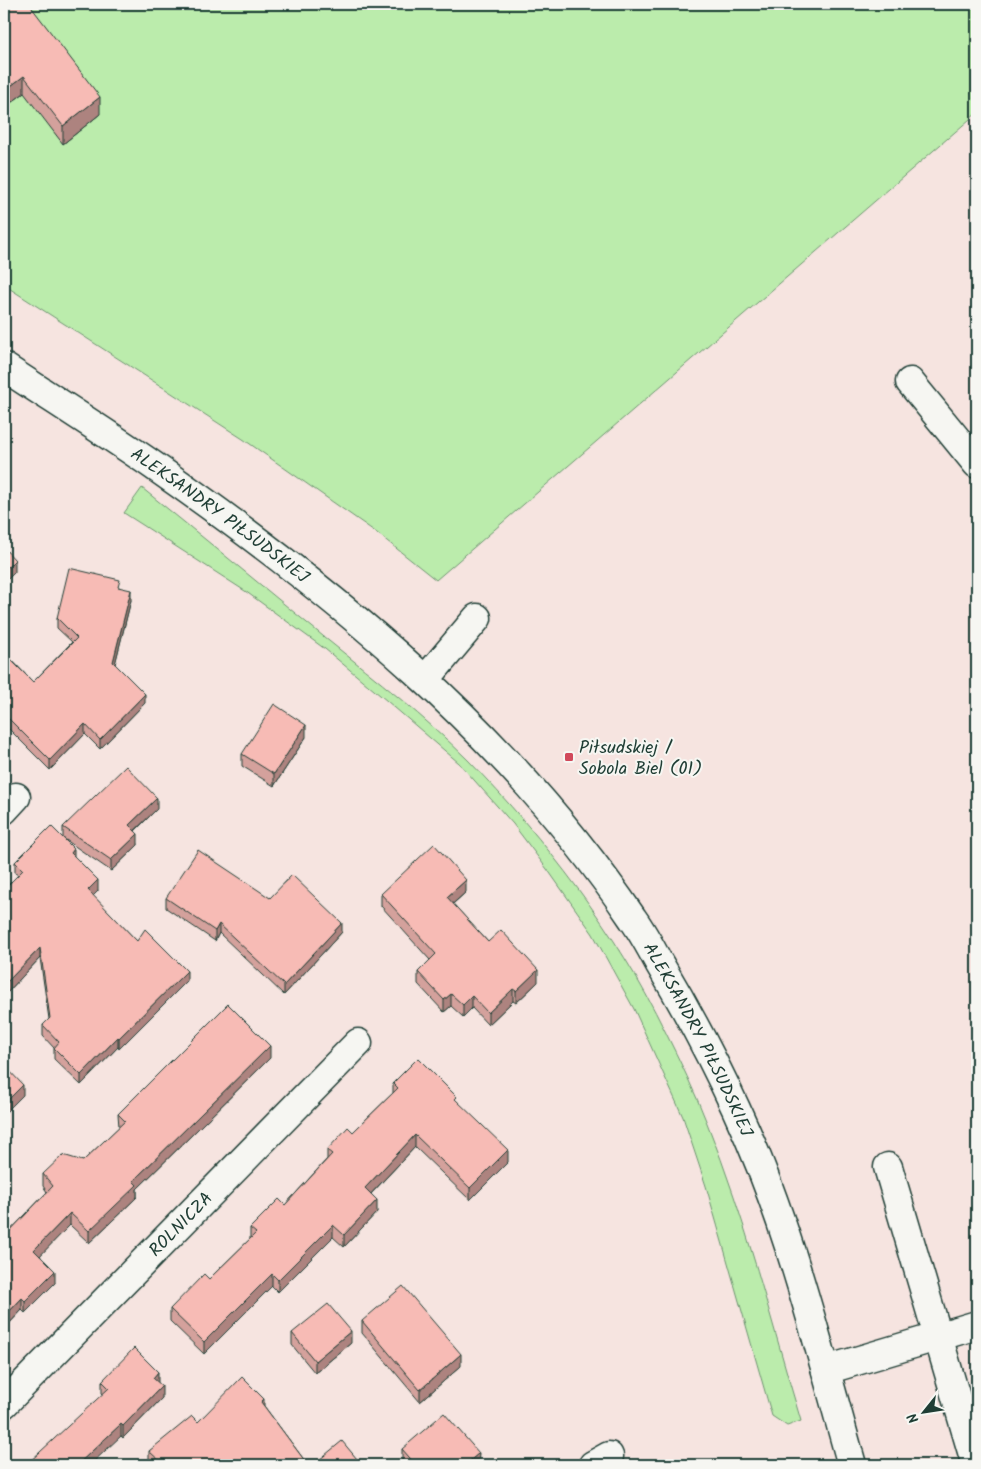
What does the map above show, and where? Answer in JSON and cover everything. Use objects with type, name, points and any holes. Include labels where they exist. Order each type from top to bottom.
[{"type":"street","name":"ALEKSANDRY PIŁSUDSKIEJ","points":[[4,367],[197,496],[298,572],[370,630],[480,732],[530,786],[587,856],[634,921],[688,1010],[737,1111],[784,1225],[852,1465]]},
{"type":"street","points":[[910,382],[977,464]]},
{"type":"street","points":[[426,680],[477,618]]},
{"type":"street","name":"ROLNICZA","points":[[4,1404],[358,1043]]},
{"type":"street","points":[[888,1167],[976,1465]]},
{"type":"street","points":[[826,1370],[977,1325]]},
{"type":"green space","points":[[4,4],[977,4],[977,113],[436,580],[377,533],[243,439],[4,285]]},
{"type":"green space","points":[[142,488],[400,699],[452,744],[525,822],[602,922],[646,994],[702,1111],[721,1159],[746,1233],[801,1421],[787,1426],[772,1416],[706,1186],[683,1117],[634,1009],[593,934],[550,873],[513,824],[459,763],[387,701],[325,649],[245,591],[124,513]]},
{"type":"building","points":[[4,4],[29,4],[100,97],[63,126],[24,76],[4,91]]},
{"type":"building","points":[[4,548],[15,560],[4,571]]},
{"type":"building","points":[[69,568],[120,580],[118,587],[131,590],[113,662],[145,694],[100,740],[85,724],[50,760],[4,714],[4,653],[33,682],[77,638],[57,618]]},
{"type":"building","points":[[274,704],[306,725],[274,774],[242,754]]},
{"type":"building","points":[[126,766],[157,798],[129,825],[138,834],[111,860],[63,827]]},
{"type":"building","points":[[51,826],[74,849],[71,853],[98,880],[88,890],[137,941],[145,929],[187,971],[81,1075],[54,1048],[59,1042],[43,1025],[50,1018],[40,948],[4,985],[4,889],[23,870],[15,862]]},
{"type":"building","points":[[434,844],[466,880],[447,897],[488,942],[501,930],[538,970],[516,991],[513,989],[488,1013],[472,996],[463,1005],[451,994],[444,1000],[418,972],[436,954],[381,894]]},
{"type":"building","points":[[198,850],[270,898],[292,875],[342,923],[284,985],[219,924],[215,931],[166,898]]},
{"type":"building","points":[[228,1004],[270,1046],[133,1181],[137,1185],[89,1231],[70,1213],[34,1250],[55,1271],[25,1301],[22,1298],[4,1317],[4,1237],[53,1186],[43,1174],[63,1155],[83,1161],[125,1121],[118,1114]]},
{"type":"building","points":[[418,1058],[457,1097],[455,1099],[508,1150],[470,1188],[415,1135],[365,1188],[377,1200],[344,1235],[333,1225],[278,1280],[272,1274],[204,1342],[170,1309],[204,1274],[209,1279],[256,1233],[250,1228],[279,1199],[285,1205],[332,1154],[327,1150],[348,1127],[353,1132],[398,1088],[393,1083]]},
{"type":"building","points":[[4,1065],[23,1085],[4,1104]]},
{"type":"building","points":[[403,1286],[461,1354],[420,1390],[362,1321]]},
{"type":"building","points":[[328,1304],[351,1331],[315,1361],[292,1333]]},
{"type":"building","points":[[134,1348],[158,1372],[153,1378],[162,1386],[123,1426],[121,1424],[77,1465],[26,1465],[109,1388],[102,1381]]},
{"type":"building","points":[[242,1377],[264,1399],[261,1402],[308,1465],[164,1465],[149,1451],[192,1416],[198,1422]]},
{"type":"building","points":[[444,1413],[479,1453],[465,1465],[432,1465],[429,1462],[426,1465],[416,1465],[402,1449]]},
{"type":"building","points":[[342,1441],[362,1465],[313,1465]]},
{"type":"place","name":"Piłsudskiej / Sobola Biel (01)","points":[[569,757]]}]
